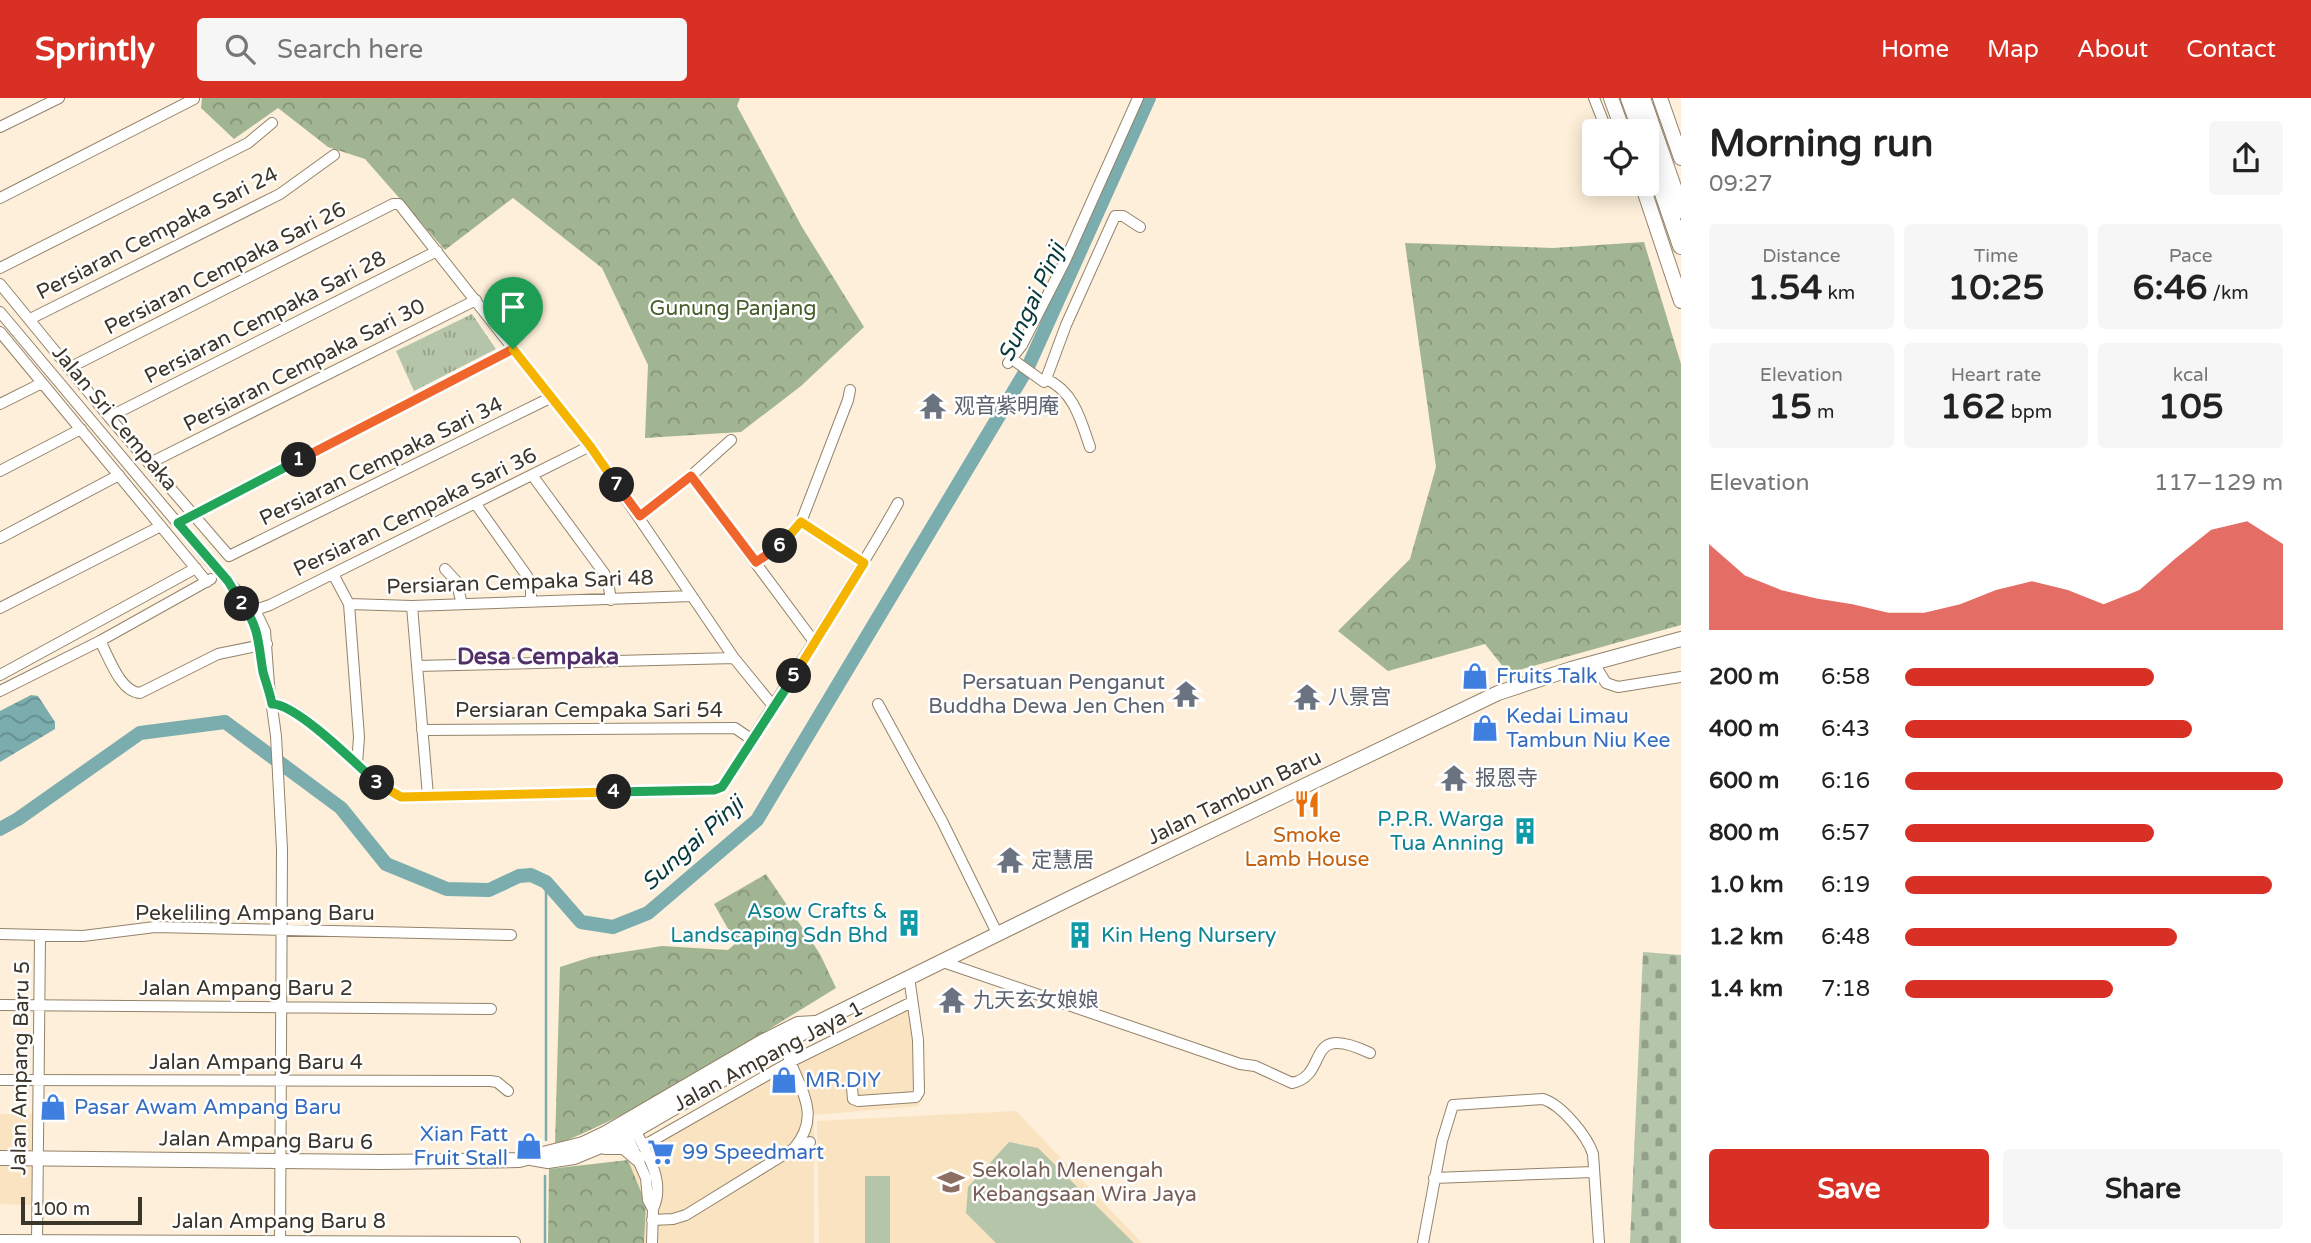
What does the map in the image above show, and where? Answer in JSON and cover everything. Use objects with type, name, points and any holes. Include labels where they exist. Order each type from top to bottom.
[{"type":"highway","points":[[1629,98],[1637,119]]},
{"type":"highway","points":[[1642,98],[1681,210]]},
{"type":"highway","points":[[1659,182],[1681,246]]},
{"type":"main road","points":[[1611,98],[1619,119]]},
{"type":"main road","points":[[1660,98],[1681,158]]},
{"type":"main road","points":[[1646,196],[1681,301]]},
{"type":"main road","name":"Jalan Tambun Baru","points":[[631,1132],[817,1023],[1476,703],[1535,680],[1681,639]]},
{"type":"main road","name":"Jalan Tambun Baru","points":[[660,1103],[762,1042],[799,1024],[817,1023]]},
{"type":"main road","points":[[561,1150],[577,1150],[619,1131],[631,1132],[660,1103]]},
{"type":"main road","name":"Jalan Ampang Baru 6","points":[[531,1158],[606,1133],[660,1103]]},
{"type":"main road","name":"Jalan Ampang Baru 6","points":[[0,1158],[560,1160],[595,1149],[631,1132]]},
{"type":"main road","points":[[595,1149],[612,1146],[640,1152]]},
{"type":"street","points":[[0,127],[59,98]]},
{"type":"street","points":[[1090,447],[1072,401],[1063,388],[1013,362],[1065,261],[1138,98]]},
{"type":"street","points":[[1594,98],[1602,119]]},
{"type":"street","points":[[0,198],[194,99]]},
{"type":"street","points":[[0,268],[248,143],[272,123]]},
{"type":"street","name":"Persiaran Cempaka Sari 24","points":[[30,319],[281,194],[334,155]]},
{"type":"street","name":"Persiaran Cempaka Sari 26","points":[[69,368],[393,205],[399,204],[437,251]]},
{"type":"street","points":[[1041,378],[1115,216],[1123,216],[1140,227]]},
{"type":"street","points":[[437,251],[590,446],[734,658],[774,707]]},
{"type":"street","name":"Persiaran Cempaka Sari 28","points":[[109,417],[437,251]]},
{"type":"street","points":[[0,284],[193,514]]},
{"type":"street","name":"Persiaran Cempaka Sari 30","points":[[150,463],[476,300]]},
{"type":"street","name":"Jalan Sri Cempaka","points":[[0,312],[262,621],[262,643],[276,736],[282,849],[280,1242]]},
{"type":"street","points":[[1,336],[208,582]]},
{"type":"street","points":[[178,523],[513,349]]},
{"type":"street","points":[[0,404],[42,383]]},
{"type":"street","points":[[756,562],[778,548],[801,522],[850,390]]},
{"type":"street","name":"Persiaran Cempaka Sari 34","points":[[193,514],[231,556],[552,397]]},
{"type":"street","points":[[0,471],[81,429]]},
{"type":"street","points":[[640,516],[731,440]]},
{"type":"street","name":"Persiaran Cempaka Sari 36","points":[[255,610],[270,605],[590,446]]},
{"type":"street","points":[[0,538],[119,475]]},
{"type":"street","points":[[532,475],[604,573],[611,600]]},
{"type":"street","points":[[691,476],[815,643]]},
{"type":"street","points":[[475,503],[527,576],[531,586],[531,602]]},
{"type":"street","points":[[272,704],[279,704],[305,720],[380,786],[401,797],[714,790],[722,787],[774,707],[864,563],[898,503]]},
{"type":"street","points":[[801,522],[864,563]]},
{"type":"street","points":[[0,608],[161,526]]},
{"type":"street","points":[[0,674],[196,568]]},
{"type":"street","points":[[445,569],[456,580],[462,604]]},
{"type":"street","points":[[332,574],[349,604],[359,737],[357,764]]},
{"type":"street","points":[[0,691],[100,641],[208,582],[224,577]]},
{"type":"street","name":"Jalan Sri Cempaka","points":[[224,577],[255,624],[262,643]]},
{"type":"street","name":"Persiaran Cempaka Sari 48","points":[[349,604],[412,606],[692,596]]},
{"type":"street","points":[[242,605],[255,610]]},
{"type":"street","points":[[412,606],[428,796]]},
{"type":"street","points":[[100,641],[125,685],[140,693],[218,653],[262,643]]},
{"type":"street","points":[[416,666],[734,658]]},
{"type":"street","points":[[1593,662],[1606,683],[1618,687],[1681,677]]},
{"type":"street","points":[[878,704],[942,821],[998,935]]},
{"type":"street","name":"Persiaran Cempaka Sari 54","points":[[422,730],[726,727],[735,728],[751,739]]},
{"type":"street","name":"Pekeliling Ampang Baru","points":[[0,934],[83,936],[155,927],[511,935]]},
{"type":"street","name":"Jalan Ampang Baru 5","points":[[37,1241],[40,936]]},
{"type":"street","points":[[943,962],[1240,1064],[1255,1066],[1292,1083],[1303,1078],[1323,1048],[1333,1042],[1349,1043],[1370,1053]]},
{"type":"street","points":[[851,1077],[853,1099],[859,1101],[916,1097],[919,1091],[918,1040],[909,977]]},
{"type":"street","name":"Jalan Ampang Jaya 1","points":[[640,1152],[789,1060],[912,1002]]},
{"type":"street","name":"Jalan Ampang Baru 2","points":[[0,1005],[491,1009]]},
{"type":"street","points":[[793,1149],[805,1135],[809,1115],[789,1060],[796,1037]]},
{"type":"street","points":[[759,1058],[772,1055],[789,1060]]},
{"type":"street","name":"Jalan Ampang Baru 4","points":[[0,1080],[490,1081],[497,1082],[508,1091]]},
{"type":"street","points":[[1423,1243],[1434,1178],[1453,1105],[1543,1099],[1553,1102],[1590,1144],[1599,1243]]},
{"type":"street","points":[[631,1132],[640,1152],[646,1178],[652,1214],[652,1243]]},
{"type":"street","points":[[652,1214],[673,1219],[686,1214],[793,1149],[810,1142]]},
{"type":"street","points":[[1434,1178],[1593,1172]]},
{"type":"street","name":"Jalan Ampang Baru 8","points":[[0,1240],[515,1242]]},
{"type":"shaded area","points":[[914,998],[919,1106],[814,1115],[814,1243],[644,1243],[646,1204],[625,1152]]},
{"type":"shaded area","name":"Sekolah Menengah Kebangsaan Wira Jaya","points":[[1016,1111],[1142,1243],[819,1243],[817,1121]]},
{"type":"shaded area","points":[[0,1114],[32,1114],[32,1205],[0,1204]]},
{"type":"green space","name":"Gunung Panjang","points":[[202,98],[740,98],[737,106],[802,227],[864,327],[801,386],[741,432],[645,438],[648,365],[602,268],[513,198],[445,250],[365,159],[328,147],[278,108],[234,139],[201,108]]},
{"type":"green space","points":[[1644,242],[1681,364],[1681,625],[1508,673],[1485,644],[1388,671],[1338,631],[1410,559],[1436,467],[1405,243],[1553,248]]},
{"type":"green space","points":[[472,314],[496,349],[414,391],[396,351]]},
{"type":"green space","points":[[766,874],[820,954],[836,988],[663,1093],[555,1145],[560,967],[591,957],[662,946],[728,950],[736,943],[714,904]]},
{"type":"green space","points":[[1643,952],[1681,955],[1681,1243],[1630,1243]]},
{"type":"green space","points":[[1009,1142],[1038,1148],[1134,1243],[996,1243],[966,1213],[968,1187]]},
{"type":"green space","points":[[628,1160],[646,1204],[644,1243],[548,1243],[549,1169]]},
{"type":"green space","points":[[865,1176],[890,1176],[890,1243],[865,1243]]},
{"type":"water","points":[[31,695],[38,696],[55,722],[55,729],[0,762],[0,711]]},
{"type":"waterway","name":"Sungai Pinji","points":[[0,829],[140,733],[225,722],[341,808],[386,864],[447,889],[489,890],[519,876],[531,875],[546,882],[581,922],[613,927],[648,913],[757,820],[1027,369],[1149,98]]},
{"type":"waterway","points":[[546,882],[546,1140]]},
{"type":"waterway","points":[[545,1176],[545,1243]]},
{"type":"place","name":"观音紫明庵","points":[[933,406]]},
{"type":"place","name":"Fruits Talk","points":[[1475,676]]},
{"type":"place","name":"Persatuan Penganut Buddha Dewa Jen Chen","points":[[1186,694]]},
{"type":"place","name":"八景宫","points":[[1307,697]]},
{"type":"place","name":"Kedai Limau Tambun Niu Kee","points":[[1485,728]]},
{"type":"place","name":"报恩寺","points":[[1454,778]]},
{"type":"place","name":"Smoke Lamb House","points":[[1307,804]]},
{"type":"place","name":"P.P.R. Warga Tua Anning","points":[[1525,831]]},
{"type":"place","name":"定慧居","points":[[1010,860]]},
{"type":"place","name":"Asow Crafts & Landscaping Sdn Bhd","points":[[909,923]]},
{"type":"place","name":"Kin Heng Nursery","points":[[1080,935]]},
{"type":"place","name":"九天玄女娘娘","points":[[952,1000]]},
{"type":"place","name":"MR.DIY","points":[[784,1080]]},
{"type":"place","name":"Pasar Awam Ampang Baru","points":[[53,1107]]},
{"type":"place","name":"Xian Fatt Fruit Stall","points":[[529,1146]]},
{"type":"place","name":"99 Speedmart","points":[[661,1152]]},
{"type":"place","name":"Sekolah Menengah Kebangsaan Wira Jaya","points":[[951,1182]]},
{"type":"district","name":"Desa Cempaka","points":[[538,656]]},
{"type":"route","points":[[513,349],[590,446],[640,516],[691,476],[756,562],[778,548],[801,522],[864,563],[722,787],[714,790],[401,797],[380,786],[305,720],[279,704],[272,704],[263,670],[258,633],[252,617],[229,587],[228,581],[178,523],[513,349]]}]
